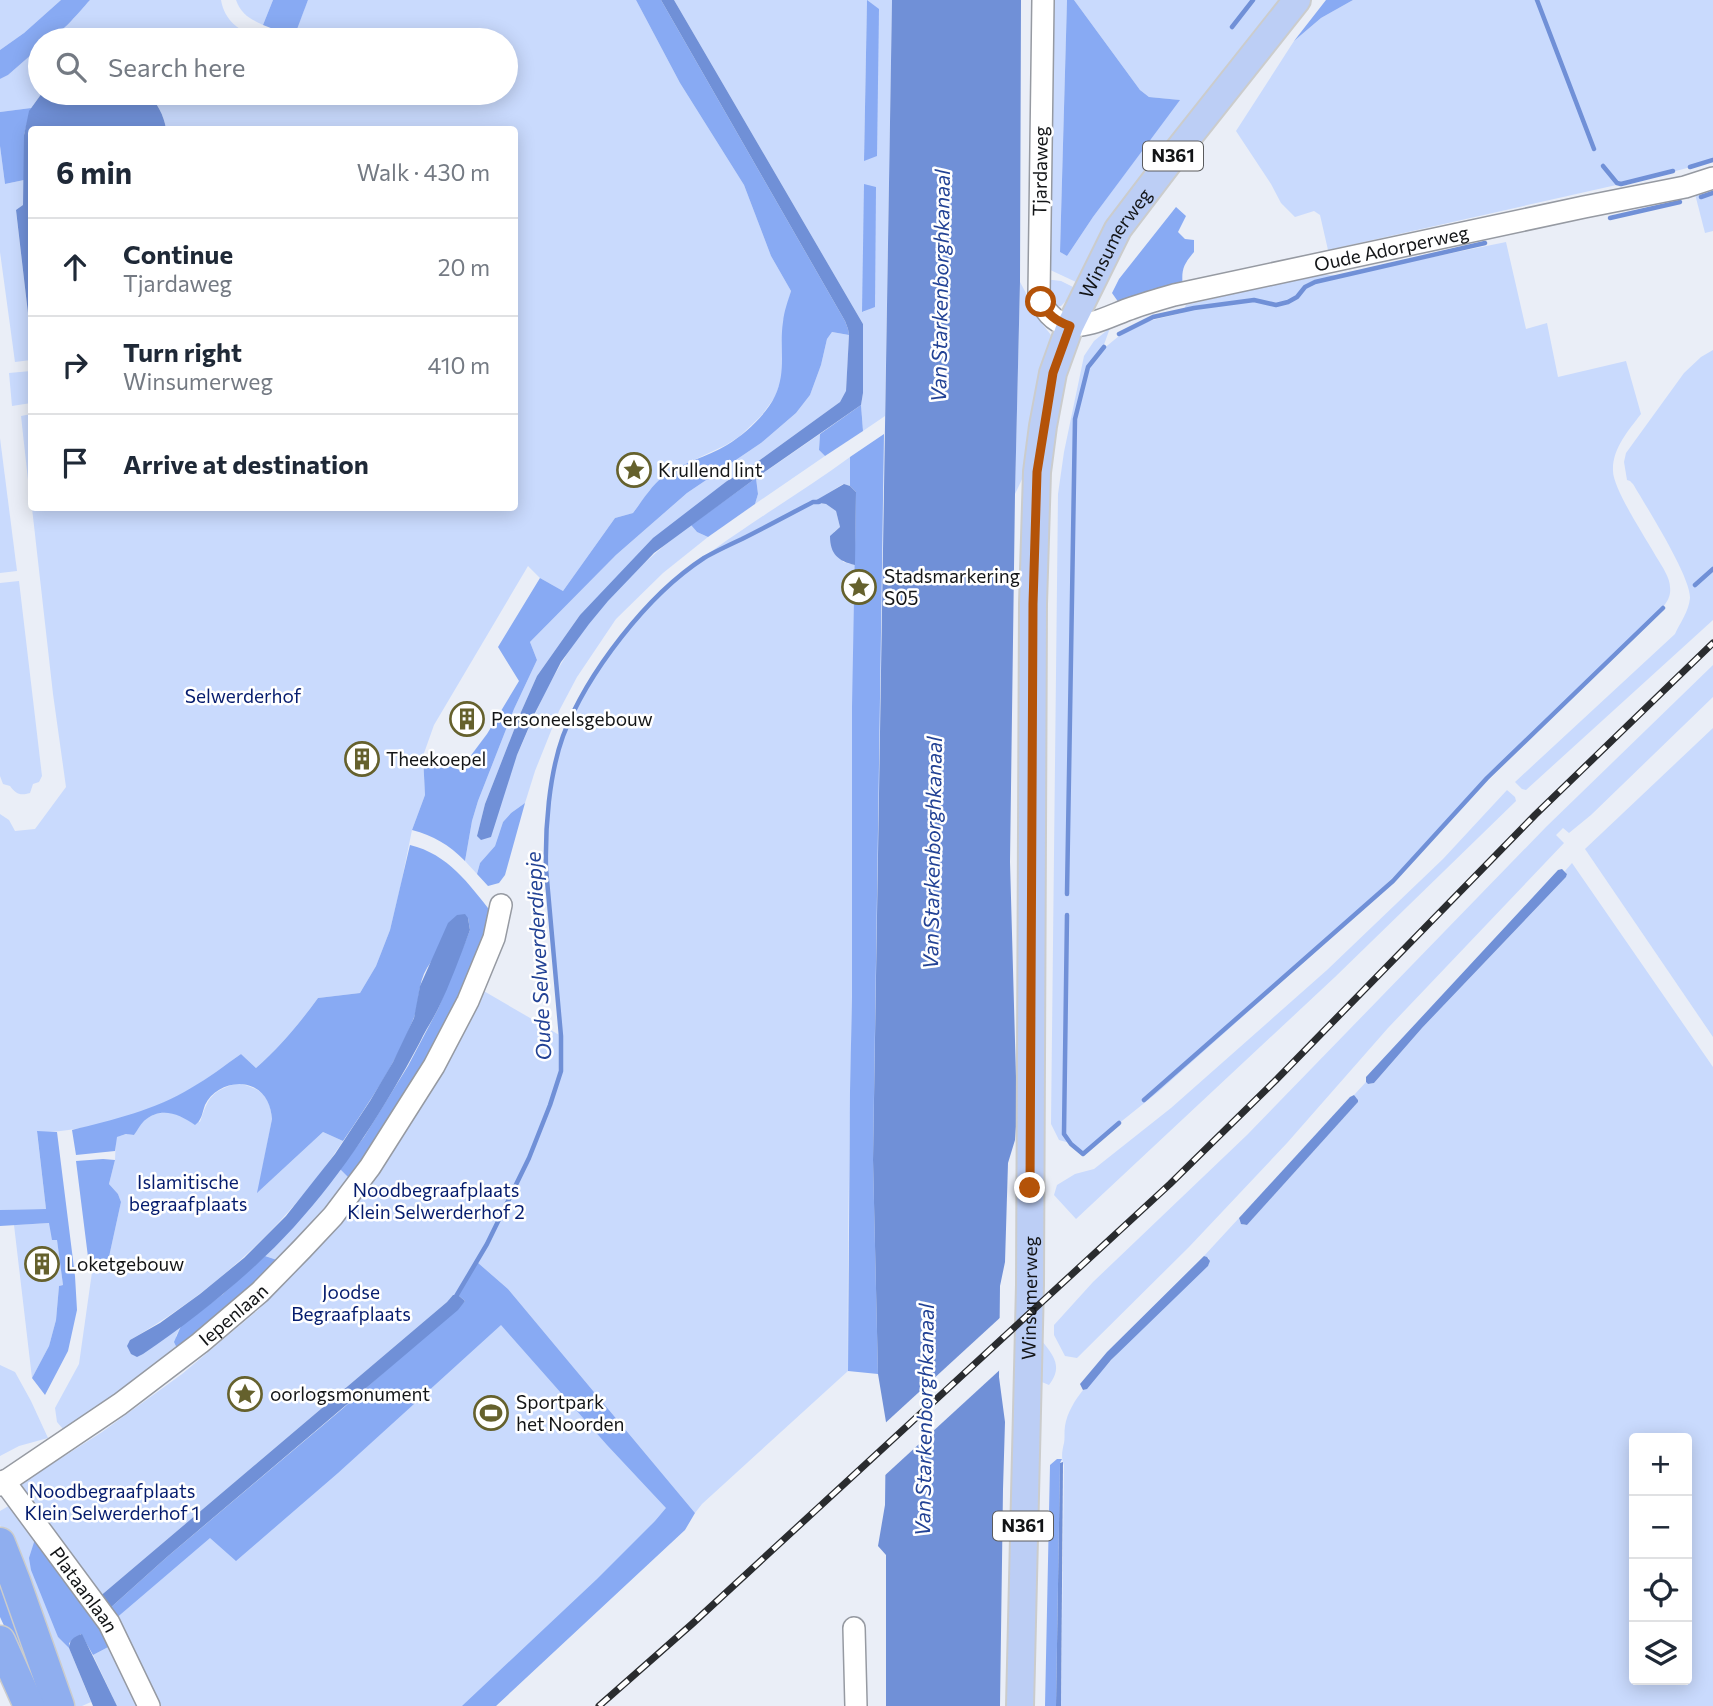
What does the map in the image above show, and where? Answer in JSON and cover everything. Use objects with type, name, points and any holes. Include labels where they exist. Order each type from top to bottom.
[{"type":"highway","points":[[0,1544],[59,1706]]},
{"type":"highway","points":[[0,1641],[29,1706]]},
{"type":"highway","points":[[0,1690],[7,1706]]},
{"type":"main road","name":"Winsumerweg","points":[[1020,1706],[1030,1285],[1033,618],[1037,472],[1053,373],[1070,326],[1118,229],[1297,0]]},
{"type":"street","name":"Tjardaweg","points":[[1043,0],[1039,295],[1049,314],[1070,326]]},
{"type":"street","name":"Oude Adorperweg","points":[[1070,326],[1087,324],[1174,295],[1685,187],[1713,178]]},
{"type":"street","name":"Iepenlaan","points":[[2,1483],[120,1404],[200,1343],[260,1292],[333,1216],[370,1167],[434,1066],[468,1001],[494,938],[501,905]]},
{"type":"street","name":"Plataanlaan","points":[[2,1483],[109,1623],[149,1706]]},
{"type":"street","points":[[854,1628],[856,1706]]},
{"type":"green space","points":[[0,0],[61,0],[24,33],[0,50]]},
{"type":"green space","points":[[90,0],[221,0],[226,15],[239,28],[63,28]]},
{"type":"green space","points":[[236,0],[273,0],[263,25],[246,16]]},
{"type":"green space","name":"Selwerderhof","points":[[308,0],[636,0],[680,83],[744,185],[771,256],[791,291],[783,322],[781,380],[775,397],[761,416],[740,436],[681,466],[650,490],[633,513],[615,518],[563,591],[540,578],[528,566],[434,725],[423,756],[425,795],[412,830],[390,930],[376,966],[360,993],[318,998],[289,1035],[256,1068],[241,1054],[192,1088],[158,1106],[96,1125],[37,1132],[46,1209],[0,1210],[0,814],[9,820],[15,831],[35,829],[66,787],[32,511],[518,511],[518,126],[165,126],[157,105],[518,105],[518,28],[297,28]]},
{"type":"green space","points":[[674,0],[892,0],[885,416],[863,431],[863,324]],"holes":[[[867,1],[879,10],[864,161]],[[875,256],[875,306],[863,312],[863,268]]]},
{"type":"green space","points":[[1053,0],[1067,0],[1060,252],[1067,256],[1179,100],[1149,97],[1140,90],[1074,0],[1285,0],[1111,226],[1076,282],[1046,268]]},
{"type":"green space","points":[[1353,0],[1713,0],[1713,161],[1328,250],[1320,215],[1314,211],[1295,217],[1281,203],[1236,131],[1294,41],[1321,18]]},
{"type":"green space","points":[[28,58],[28,105],[33,105],[31,108],[0,112],[0,79]]},
{"type":"green space","points":[[0,146],[5,184],[24,180],[23,205],[16,211],[28,313],[28,360],[15,362],[0,252]]},
{"type":"green space","points":[[1713,184],[1713,231],[1705,233],[1694,190]]},
{"type":"green space","points":[[1506,242],[1526,329],[1547,323],[1558,377],[1626,361],[1641,414],[1615,455],[1614,479],[1624,502],[1667,576],[1670,583],[1668,600],[1522,744],[1428,844],[1313,954],[1158,1092],[1082,1153],[1070,1143],[1059,1140],[1051,1124],[1058,494],[1084,356],[1094,341],[1110,328],[1102,350],[1125,331],[1149,321],[1182,313],[1186,305],[1319,274],[1340,276]]},
{"type":"green space","points":[[1044,279],[1061,281],[1073,287],[1068,299],[1061,306],[1052,307]]},
{"type":"green space","points":[[1020,282],[1051,335],[1036,400],[1031,460],[1015,494]]},
{"type":"green space","points":[[832,332],[849,335],[846,392],[840,402],[727,481],[593,602],[580,615],[537,676],[485,804],[477,836],[548,686],[587,626],[637,570],[691,525],[697,532],[708,537],[663,573],[616,619],[577,677],[559,711],[525,803],[503,822],[495,846],[480,863],[477,874],[465,861],[472,821],[514,709],[537,660],[530,642],[616,555],[687,493],[761,443],[796,413],[810,395],[827,339]]},
{"type":"green space","points":[[1713,350],[1713,620],[1526,790],[1522,789],[1515,782],[1675,634],[1686,612],[1690,598],[1683,574],[1648,508],[1633,484],[1627,480],[1624,462],[1626,453],[1684,373]]},
{"type":"green space","points":[[28,371],[28,403],[12,406],[9,373]]},
{"type":"green space","points":[[28,415],[28,480],[21,416]]},
{"type":"green space","points":[[820,434],[819,450],[825,456],[755,504],[758,494],[756,478]]},
{"type":"green space","points":[[0,438],[17,571],[0,573]]},
{"type":"green space","points":[[850,457],[850,486],[843,484],[814,502],[826,504],[836,511],[840,527],[834,532],[843,562],[855,565],[848,1371],[695,1513],[508,1289],[477,1262],[458,1295],[453,1295],[98,1598],[16,1487],[102,1432],[182,1374],[258,1310],[315,1252],[341,1223],[408,1128],[482,990],[561,1036],[546,869],[548,802],[558,752],[581,697],[622,636],[668,586],[734,535]]},
{"type":"green space","points":[[19,581],[42,776],[39,782],[33,784],[30,793],[23,794],[18,794],[10,786],[3,784],[0,776],[0,583]]},
{"type":"green space","points":[[1713,665],[1713,697],[1591,815],[1569,833],[1563,828],[1556,835],[1564,843],[1388,1028],[1287,1143],[1189,1247],[1077,1358],[1065,1356],[1054,1335],[1054,1325],[1093,1282],[1247,1135],[1546,827]]},
{"type":"green space","points":[[1713,728],[1713,1037],[1585,849]]},
{"type":"green space","points":[[1507,790],[1516,801],[1335,977],[1076,1219],[1054,1195],[1057,1185],[1075,1174],[1094,1169],[1171,1108],[1327,970],[1443,859]]},
{"type":"green space","points":[[1572,863],[1713,1067],[1713,1706],[1061,1706],[1062,1454],[1066,1421],[1074,1402],[1127,1343],[1209,1264],[1209,1258],[1204,1256],[1239,1218],[1240,1222],[1247,1225],[1358,1102],[1354,1095],[1366,1082],[1374,1083],[1567,874],[1565,871]]},
{"type":"green space","name":"Islamitische begraafplaats","points":[[237,1083],[257,1090],[266,1098],[271,1110],[272,1119],[258,1192],[323,1132],[343,1141],[299,1200],[248,1253],[192,1300],[130,1340],[153,1347],[181,1326],[176,1336],[177,1348],[77,1428],[63,1429],[57,1422],[55,1408],[79,1364],[93,1265],[88,1257],[107,1266],[121,1202],[109,1184],[115,1160],[116,1137],[134,1135],[143,1122],[157,1114],[172,1113],[200,1122],[212,1096]]},
{"type":"green space","points":[[340,1169],[352,1181],[283,1262],[265,1256],[323,1192]]},
{"type":"green space","points":[[50,1223],[57,1239],[63,1285],[59,1286],[56,1320],[49,1346],[32,1378],[14,1225]]},
{"type":"green space","name":"Sportpark het Noorden","points":[[505,1313],[677,1513],[471,1706],[158,1706],[114,1620],[212,1530]]},
{"type":"green space","points":[[1038,1336],[1056,1365],[1054,1378],[1049,1385],[1037,1380]]},
{"type":"green space","points":[[0,1365],[15,1372],[48,1438],[19,1446],[0,1456]]},
{"type":"green space","points":[[12,1504],[36,1536],[58,1637],[69,1648],[91,1702],[82,1706],[68,1706],[0,1525],[0,1511]]},
{"type":"green space","points":[[114,1644],[144,1706],[117,1706],[93,1655]]},
{"type":"shaded area","points":[[61,0],[90,0],[64,28],[30,28]]},
{"type":"shaded area","points":[[273,0],[308,0],[297,28],[271,28],[263,25]]},
{"type":"shaded area","points":[[636,0],[661,0],[845,321],[849,335],[832,332],[827,339],[810,395],[796,413],[761,443],[687,493],[616,555],[530,642],[537,660],[514,709],[478,801],[465,861],[440,841],[412,830],[425,795],[423,756],[460,770],[487,734],[519,681],[498,647],[540,578],[563,591],[615,518],[633,513],[664,476],[727,445],[748,430],[771,403],[781,377],[783,322],[791,291],[771,256],[744,185],[680,83]]},
{"type":"shaded area","points":[[867,0],[879,9],[877,156],[864,161]]},
{"type":"shaded area","points":[[1067,0],[1074,0],[1140,90],[1149,97],[1180,100],[1067,256],[1060,252]]},
{"type":"shaded area","points":[[1326,0],[1353,0],[1321,18],[1294,41]]},
{"type":"shaded area","points":[[28,29],[28,58],[0,79],[0,50]]},
{"type":"shaded area","points":[[31,108],[24,135],[24,180],[5,184],[0,146],[0,112]]},
{"type":"shaded area","points":[[864,184],[876,187],[875,307],[862,312]]},
{"type":"shaded area","points":[[1176,207],[1186,216],[1178,232],[1185,239],[1194,240],[1194,252],[1185,264],[1183,272],[1183,288],[1119,303],[1112,293],[1119,279]]},
{"type":"shaded area","points":[[861,405],[863,431],[825,456],[819,450],[820,434]]},
{"type":"shaded area","points":[[884,434],[873,1160],[878,1374],[848,1371],[856,492],[850,486],[850,457]]},
{"type":"shaded area","points":[[756,478],[758,494],[755,504],[708,537],[697,532],[691,525]]},
{"type":"shaded area","points":[[525,803],[505,875],[499,883],[488,886],[477,874],[480,863],[495,846],[503,822]]},
{"type":"shaded area","points":[[410,845],[436,855],[447,863],[492,913],[447,1031],[352,1181],[340,1169],[364,1137],[408,1066],[438,1009],[470,930],[468,918],[427,968],[415,1014],[399,1052],[343,1141],[323,1132],[257,1193],[272,1119],[264,1096],[246,1085],[232,1085],[213,1094],[195,1125],[170,1113],[157,1114],[144,1121],[134,1135],[117,1137],[115,1151],[76,1155],[72,1130],[118,1118],[177,1096],[241,1054],[256,1068],[289,1035],[318,998],[360,993],[376,966],[390,930]]},
{"type":"shaded area","points":[[37,1131],[57,1132],[77,1310],[68,1351],[45,1395],[32,1378],[49,1346],[56,1320],[59,1286],[63,1285],[57,1240],[52,1240],[49,1223],[0,1226],[0,1210],[46,1209]]},
{"type":"shaded area","points":[[115,1160],[109,1184],[121,1202],[107,1266],[88,1257],[76,1161]]},
{"type":"shaded area","points":[[265,1256],[283,1262],[177,1348],[174,1342],[181,1326],[223,1294]]},
{"type":"shaded area","points":[[477,1262],[508,1289],[695,1513],[685,1530],[496,1706],[462,1706],[597,1579],[666,1508],[501,1325],[338,1473],[236,1561],[210,1538],[114,1620],[108,1610],[465,1301],[458,1295]]},
{"type":"shaded area","points":[[1057,1459],[1062,1459],[1056,1706],[1045,1706],[1050,1465]]},
{"type":"shaded area","points":[[36,1536],[114,1644],[93,1655],[81,1634],[69,1643],[69,1648],[58,1637],[31,1570],[29,1558]]},
{"type":"shaded area","points":[[0,1562],[47,1687],[35,1692],[0,1617]]},
{"type":"water","points":[[661,0],[674,0],[863,324],[861,405],[654,553],[608,601],[561,662],[517,755],[491,837],[481,840],[477,836],[485,804],[521,712],[537,676],[580,615],[653,538],[727,481],[840,402],[846,391],[849,335],[845,321]]},
{"type":"water","name":"Van Starkenborghkanaal","points":[[892,0],[1021,0],[1020,282],[1010,862],[1017,1113],[1015,1140],[1008,1163],[1005,1262],[1000,1286],[999,1377],[1005,1422],[1000,1706],[886,1706],[886,1555],[878,1546],[885,1505],[886,1422],[878,1374],[873,1160]]},
{"type":"water","points":[[33,105],[157,105],[165,126],[28,126],[28,313],[16,210],[23,205],[24,135],[29,111]]},
{"type":"water","points":[[844,484],[856,492],[855,565],[840,559],[833,552],[830,536],[840,527],[836,511],[826,504],[813,502]]},
{"type":"water","points":[[1562,869],[1567,874],[1566,877],[1422,1028],[1374,1083],[1368,1084],[1366,1077],[1558,870]]},
{"type":"water","points":[[465,914],[470,930],[438,1009],[407,1067],[347,1162],[294,1227],[260,1262],[222,1295],[143,1354],[137,1357],[131,1354],[127,1346],[130,1340],[160,1323],[244,1258],[286,1216],[335,1154],[393,1062],[414,1018],[420,986],[448,923],[457,915]]},
{"type":"water","points":[[1354,1095],[1358,1102],[1247,1225],[1241,1224],[1239,1218]]},
{"type":"water","points":[[1204,1256],[1210,1261],[1208,1266],[1111,1360],[1087,1389],[1083,1390],[1080,1384],[1107,1352]]},
{"type":"water","points":[[453,1295],[458,1295],[465,1301],[458,1310],[108,1610],[98,1598]]},
{"type":"water","points":[[1063,1462],[1061,1706],[1056,1706],[1060,1463]]},
{"type":"water","points":[[82,1634],[117,1706],[93,1706],[69,1648],[73,1639]]},
{"type":"pier","points":[[1003,1315],[1003,1367],[882,1478],[882,1426]]},
{"type":"waterway","points":[[1232,27],[1253,0]]},
{"type":"waterway","points":[[1537,0],[1594,149]]},
{"type":"waterway","points":[[1690,167],[1713,160]]},
{"type":"waterway","points":[[1603,166],[1617,183],[1621,184],[1673,171]]},
{"type":"waterway","points":[[1701,197],[1713,193]]},
{"type":"waterway","points":[[1610,218],[1680,202]]},
{"type":"waterway","points":[[1119,334],[1153,317],[1194,308],[1254,300],[1276,305],[1297,297],[1305,287],[1315,282],[1485,243]]},
{"type":"waterway","points":[[1067,894],[1075,419],[1088,367],[1104,347]]},
{"type":"waterway","name":"Oude Selwerderdiepje","points":[[455,1298],[487,1244],[529,1158],[561,1071],[561,1036],[546,869],[546,836],[554,767],[563,736],[587,687],[603,662],[621,637],[661,593],[704,558],[813,502],[819,502]]},
{"type":"waterway","points":[[1695,585],[1713,569]]},
{"type":"waterway","points":[[1144,1100],[1393,881],[1487,778],[1663,608]]},
{"type":"waterway","points":[[1067,915],[1064,1134],[1083,1154],[1119,1123]]},
{"type":"railway","points":[[599,1706],[692,1624],[1170,1184],[1276,1080],[1535,815],[1713,643]]},
{"type":"place","name":"Krullend lint","points":[[634,470]]},
{"type":"place","name":"Stadsmarkering S05","points":[[859,587]]},
{"type":"place","name":"Personeelsgebouw","points":[[467,719]]},
{"type":"place","name":"Theekoepel","points":[[362,759]]},
{"type":"place","name":"Loketgebouw","points":[[42,1264]]},
{"type":"place","name":"oorlogsmonument","points":[[245,1394]]},
{"type":"place","name":"Sportpark het Noorden","points":[[491,1413]]},
{"type":"route","points":[[1030,1188],[1033,604],[1037,472],[1053,373],[1070,326],[1054,319],[1041,302]]},
{"type":"park label","name":"Noodbegraafplaats Klein Selwerderhof 2","points":[[436,1201]]},
{"type":"park label","name":"Joodse Begraafplaats","points":[[351,1303]]},
{"type":"park label","name":"Noodbegraafplaats Klein Selwerderhof 1","points":[[112,1502]]}]
